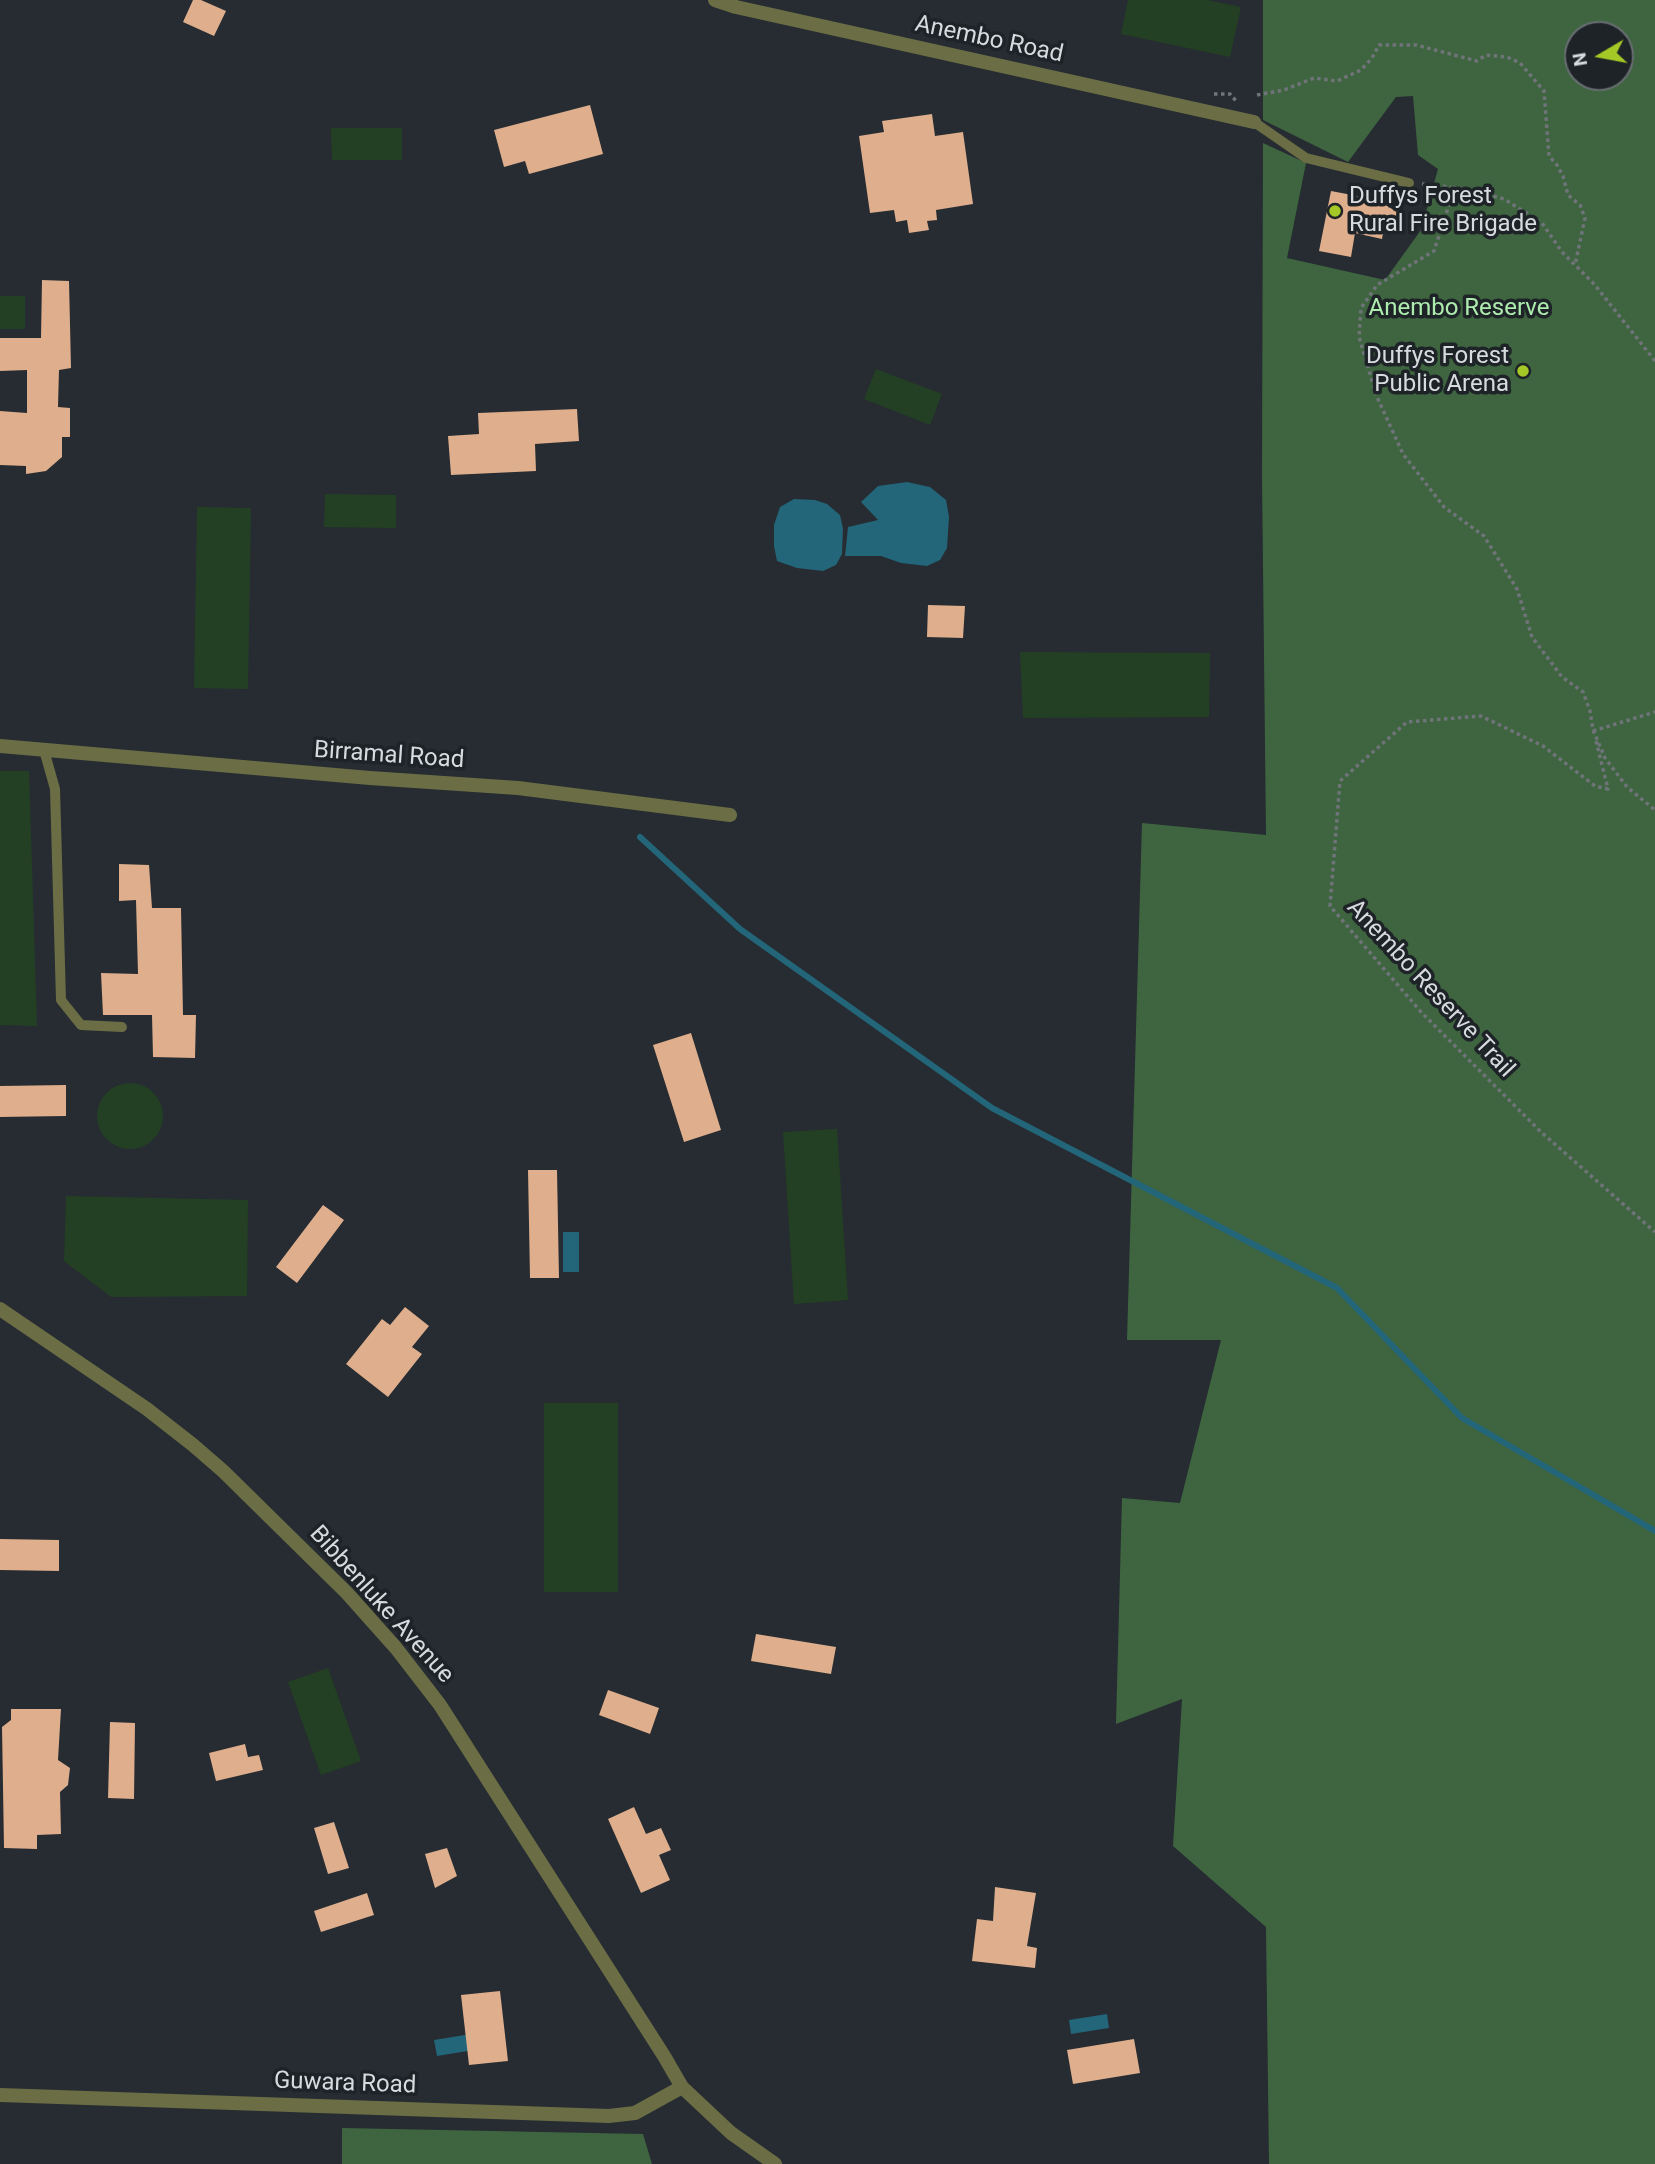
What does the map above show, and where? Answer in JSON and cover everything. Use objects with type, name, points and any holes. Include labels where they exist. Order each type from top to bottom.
[{"type":"street","name":"Anembo Road","points":[[715,0],[736,7],[1254,122]]},
{"type":"street","name":"Birramal Road","points":[[0,746],[356,777],[518,788],[730,815]]},
{"type":"street","name":"Bibbenluke Avenue","points":[[0,1309],[147,1409],[193,1445],[347,1593],[396,1648],[440,1705],[682,2087],[731,2133],[775,2164]]},
{"type":"street","name":"Guwara Road","points":[[0,2095],[609,2116],[635,2113],[682,2087]]},
{"type":"lane","points":[[1254,122],[1306,158],[1409,183]]},
{"type":"lane","points":[[44,750],[55,789],[61,1000],[81,1025],[122,1027]]},
{"type":"path","points":[[1257,95],[1284,90],[1314,78],[1337,81],[1361,70],[1373,58],[1379,45],[1416,46],[1477,61],[1486,55],[1507,57],[1520,63],[1544,91],[1549,156],[1563,176],[1568,195],[1580,205],[1585,218],[1575,265]]},
{"type":"path","points":[[1409,183],[1451,187],[1504,199],[1542,223],[1562,252],[1595,285],[1655,361]]},
{"type":"path","name":"Anembo Reserve Trail","points":[[1451,187],[1449,205],[1434,251],[1377,285],[1361,308],[1359,337],[1377,397],[1403,454],[1444,507],[1484,536],[1517,589],[1532,637],[1562,677],[1583,692],[1608,789],[1595,786],[1543,746],[1481,716],[1407,722],[1340,780],[1330,906],[1421,1012],[1541,1132],[1655,1232]]},
{"type":"path","points":[[1593,730],[1655,712]]},
{"type":"path","name":"Anembo Reserve Trail","points":[[1593,730],[1605,758],[1627,787],[1655,810]]},
{"type":"green space","points":[[1128,0],[1207,0],[1241,7],[1230,57],[1121,34]]},
{"type":"green space","name":"Anembo Reserve","points":[[1263,0],[1655,0],[1655,2164],[1269,2164],[1266,1927],[1173,1846],[1182,1699],[1116,1724],[1122,1498],[1180,1503],[1221,1340],[1127,1340],[1142,823],[1266,835],[1262,476],[1263,143],[1306,163],[1287,258],[1385,280],[1421,230],[1438,169],[1418,155],[1413,96],[1396,97],[1348,162],[1263,120]]},
{"type":"green space","points":[[331,128],[402,128],[402,160],[332,160]]},
{"type":"green space","points":[[0,296],[25,296],[25,329],[0,329]]},
{"type":"green space","points":[[876,369],[942,394],[930,425],[864,399]]},
{"type":"green space","points":[[325,494],[396,495],[396,528],[324,527]]},
{"type":"green space","points":[[197,507],[251,508],[248,689],[194,688]]},
{"type":"green space","points":[[1020,652],[1210,653],[1209,717],[1023,718]]},
{"type":"green space","points":[[0,771],[29,771],[37,1026],[0,1025]]},
{"type":"green space","points":[[130,1083],[143,1085],[158,1098],[163,1116],[161,1129],[148,1144],[130,1149],[117,1147],[102,1134],[97,1116],[99,1103],[112,1088]]},
{"type":"green space","points":[[837,1129],[848,1300],[794,1304],[783,1132]]},
{"type":"green space","points":[[66,1196],[248,1200],[247,1296],[111,1297],[64,1261]]},
{"type":"green space","points":[[544,1403],[618,1403],[618,1592],[544,1592]]},
{"type":"green space","points":[[328,1668],[361,1761],[321,1775],[288,1682]]},
{"type":"green space","points":[[342,2128],[643,2134],[652,2164],[342,2164]]},
{"type":"water","points":[[907,482],[930,487],[946,500],[949,517],[947,548],[940,560],[927,566],[901,563],[881,556],[845,556],[848,527],[878,520],[861,502],[878,486]]},
{"type":"water","points":[[794,499],[815,500],[827,504],[840,515],[843,529],[842,554],[836,565],[823,571],[797,568],[777,561],[774,525],[780,507]]},
{"type":"water","points":[[563,1232],[579,1232],[579,1272],[563,1272]]},
{"type":"water","points":[[1107,2014],[1109,2028],[1071,2034],[1069,2020]]},
{"type":"water","points":[[471,2034],[474,2050],[437,2056],[434,2040]]},
{"type":"building","points":[[193,0],[201,0],[226,11],[214,36],[183,22]]},
{"type":"building","points":[[590,105],[603,154],[529,174],[525,161],[504,167],[494,130]]},
{"type":"building","points":[[932,114],[935,136],[963,132],[973,204],[936,210],[937,220],[927,221],[929,230],[909,233],[907,220],[896,222],[894,210],[870,213],[859,136],[884,132],[882,121]]},
{"type":"building","points":[[1331,191],[1389,202],[1388,207],[1403,214],[1385,222],[1382,239],[1355,233],[1351,257],[1319,251]]},
{"type":"building","points":[[42,280],[69,281],[71,368],[59,370],[58,407],[70,408],[70,437],[62,437],[62,457],[46,471],[26,474],[26,466],[0,465],[0,411],[27,413],[27,370],[0,371],[0,338],[41,338]]},
{"type":"building","points":[[577,409],[579,441],[535,444],[536,471],[451,475],[448,436],[479,434],[478,413]]},
{"type":"building","points":[[928,605],[965,606],[963,638],[927,637]]},
{"type":"building","points":[[119,864],[149,865],[152,908],[181,908],[183,1015],[196,1015],[195,1058],[153,1057],[152,1015],[103,1015],[101,973],[138,974],[136,900],[119,901]]},
{"type":"building","points":[[691,1033],[721,1130],[684,1142],[653,1045]]},
{"type":"building","points":[[66,1085],[66,1116],[0,1117],[0,1086]]},
{"type":"building","points":[[528,1170],[557,1170],[559,1278],[530,1278]]},
{"type":"building","points":[[323,1205],[344,1220],[297,1283],[276,1267]]},
{"type":"building","points":[[405,1307],[429,1326],[412,1347],[422,1354],[388,1397],[346,1364],[382,1319],[390,1325]]},
{"type":"building","points":[[0,1539],[59,1540],[59,1571],[0,1570]]},
{"type":"building","points":[[756,1634],[836,1647],[831,1674],[751,1661]]},
{"type":"building","points":[[608,1690],[659,1708],[650,1734],[599,1715]]},
{"type":"building","points":[[11,1709],[61,1709],[58,1760],[70,1768],[68,1785],[60,1792],[61,1834],[37,1835],[37,1849],[4,1848],[2,1727],[11,1720]]},
{"type":"building","points":[[110,1722],[135,1723],[134,1799],[108,1798]]},
{"type":"building","points":[[245,1744],[248,1757],[259,1755],[263,1770],[216,1781],[209,1753]]},
{"type":"building","points":[[634,1807],[646,1834],[661,1828],[671,1850],[659,1855],[670,1880],[641,1893],[608,1819]]},
{"type":"building","points":[[334,1822],[349,1868],[328,1874],[314,1828]]},
{"type":"building","points":[[447,1848],[457,1876],[435,1888],[425,1854]]},
{"type":"building","points":[[995,1887],[1036,1893],[1027,1946],[1037,1948],[1035,1968],[972,1961],[977,1919],[993,1921]]},
{"type":"building","points":[[367,1893],[374,1915],[321,1932],[314,1911]]},
{"type":"building","points":[[500,1991],[508,2061],[469,2065],[461,1995]]},
{"type":"building","points":[[1134,2039],[1140,2073],[1073,2084],[1067,2050]]},
{"type":"waterway","points":[[640,837],[740,929],[992,1108],[1337,1288],[1462,1418],[1655,1531]]},
{"type":"place","name":"Duffys Forest Rural Fire Brigade","points":[[1335,211]]},
{"type":"place","name":"Duffys Forest Public Arena","points":[[1523,371]]}]
